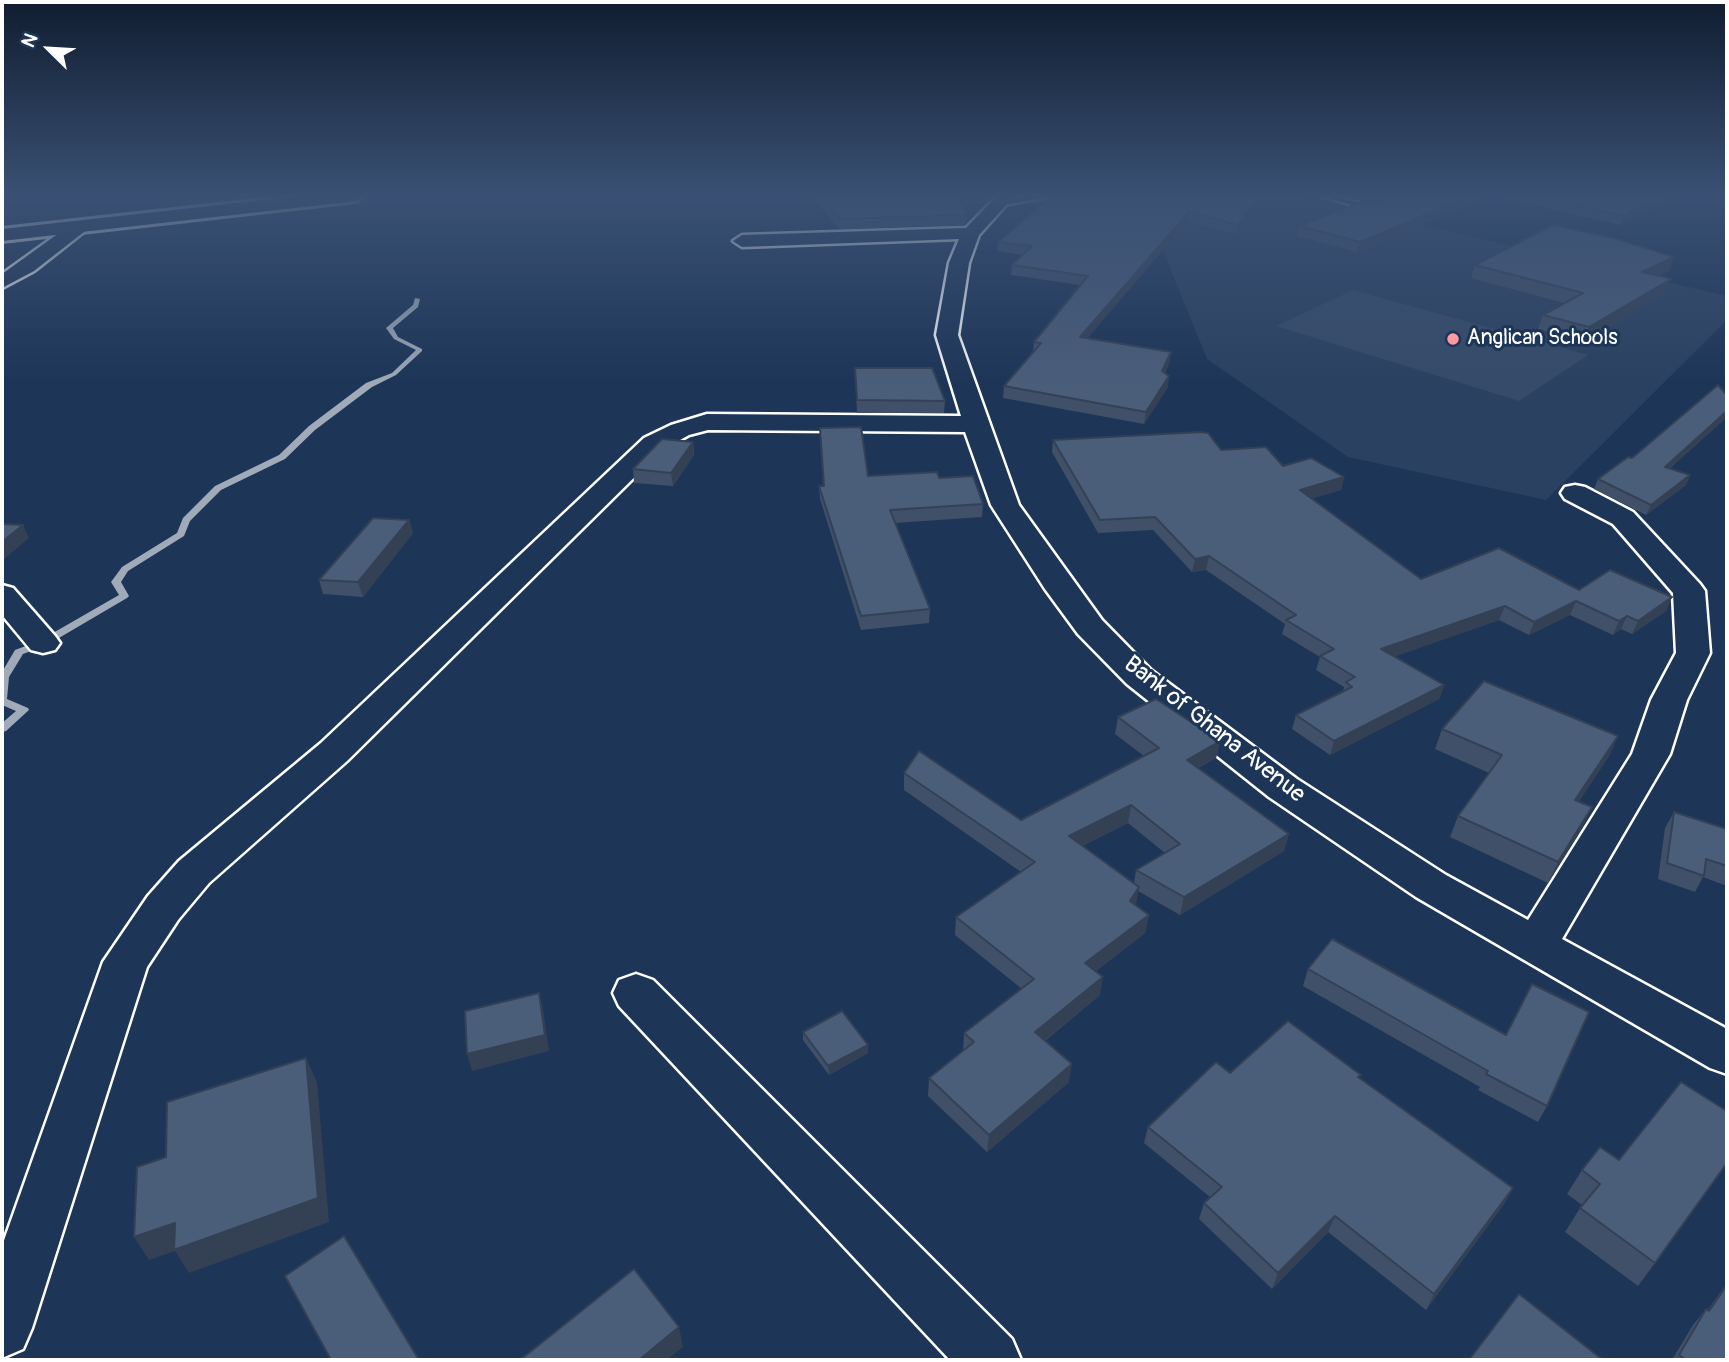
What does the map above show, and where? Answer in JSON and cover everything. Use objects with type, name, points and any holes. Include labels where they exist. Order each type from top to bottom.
[{"type":"street","points":[[2,282],[38,259]]},
{"type":"street","name":"Bank of Ghana Avenue","points":[[961,259],[947,335],[1005,506],[1083,617],[1139,677],[1283,788],[1431,886],[1727,1053]]},
{"type":"street","points":[[2,274],[27,267]]},
{"type":"street","points":[[2,1328],[126,962],[163,908],[194,872],[334,752],[634,462],[662,439],[680,429],[707,422],[976,424]]},
{"type":"street","points":[[1535,946],[1651,754],[1669,700],[1693,653],[1689,591],[1623,518],[1575,493]]},
{"type":"street","points":[[2,595],[43,643]]},
{"type":"street","points":[[636,993],[991,1360]]},
{"type":"shaded area","name":"Anglican Schools","points":[[1166,259],[1566,259],[1727,296],[1727,320],[1546,500],[1348,457],[1207,359]]},
{"type":"shaded area","points":[[1353,290],[1588,355],[1519,401],[1276,326]]},
{"type":"building","points":[[1019,259],[1148,259],[1080,337],[1171,352],[1162,371],[1169,376],[1146,412],[1004,386],[1041,343],[1034,342],[1088,276],[1012,265]]},
{"type":"building","points":[[1488,259],[1671,259],[1642,272],[1671,279],[1589,327],[1543,315],[1583,293],[1475,265]]},
{"type":"building","points":[[855,368],[932,368],[945,401],[857,400]]},
{"type":"building","points":[[1718,385],[1727,395],[1727,411],[1665,467],[1690,475],[1651,505],[1598,479],[1628,457],[1632,458]]},
{"type":"building","points":[[861,427],[868,476],[937,472],[939,478],[973,476],[983,504],[890,510],[930,609],[861,616],[819,486],[824,486],[820,428]]},
{"type":"building","points":[[1208,433],[1221,450],[1266,447],[1283,466],[1311,458],[1344,477],[1300,490],[1421,579],[1499,548],[1579,590],[1610,570],[1672,597],[1638,621],[1627,616],[1619,621],[1576,601],[1534,622],[1505,606],[1381,649],[1444,685],[1334,741],[1296,715],[1352,687],[1346,682],[1355,677],[1320,656],[1334,649],[1286,620],[1296,615],[1209,556],[1195,559],[1155,517],[1100,520],[1053,440]]},
{"type":"building","points":[[662,439],[693,442],[671,473],[633,469]]},
{"type":"building","points":[[373,518],[409,520],[358,582],[319,580]]},
{"type":"building","points":[[2,524],[23,525],[2,542]]},
{"type":"building","points":[[1484,681],[1618,736],[1575,800],[1592,807],[1558,862],[1458,816],[1502,755],[1442,729]]},
{"type":"building","points":[[1156,699],[1220,741],[1187,760],[1289,834],[1184,897],[1136,870],[1180,844],[1131,805],[1069,836],[1139,887],[1130,901],[1149,915],[1085,963],[1103,977],[1035,1032],[1072,1064],[989,1135],[929,1078],[974,1042],[964,1033],[1034,979],[956,917],[1035,862],[904,773],[919,751],[1021,820],[1159,748],[1118,717]]},
{"type":"building","points":[[1674,812],[1727,829],[1727,866],[1706,859],[1704,876],[1667,863]]},
{"type":"building","points":[[1332,939],[1506,1035],[1532,984],[1589,1012],[1547,1106],[1486,1074],[1488,1071],[1308,969]]},
{"type":"building","points":[[539,993],[545,1035],[467,1054],[465,1011]]},
{"type":"building","points":[[842,1011],[868,1045],[828,1066],[803,1032]]},
{"type":"building","points":[[1288,1021],[1361,1075],[1358,1077],[1513,1188],[1434,1294],[1335,1216],[1278,1273],[1204,1203],[1222,1187],[1148,1127],[1216,1062],[1230,1073]]},
{"type":"building","points":[[306,1058],[318,1198],[174,1250],[175,1223],[134,1237],[137,1167],[166,1157],[167,1102]]},
{"type":"building","points":[[1681,1082],[1727,1111],[1727,1163],[1655,1263],[1580,1208],[1600,1184],[1582,1170],[1600,1147],[1619,1160]]},
{"type":"building","points":[[344,1236],[419,1360],[331,1360],[285,1276]]},
{"type":"building","points":[[634,1269],[679,1327],[639,1360],[520,1360]]},
{"type":"building","points":[[1727,1285],[1727,1360],[1686,1360],[1679,1355],[1706,1309],[1709,1311]]},
{"type":"building","points":[[1519,1294],[1603,1360],[1469,1360]]},
{"type":"waterway","points":[[2,729],[24,710],[2,701],[4,677],[19,652],[43,643],[124,596],[116,582],[125,569],[181,534],[186,520],[218,488],[282,457],[312,428],[369,385],[394,374],[420,350],[396,338],[389,328],[416,306],[417,299]]},
{"type":"place","name":"Anglican Schools","points":[[1453,339]]}]
